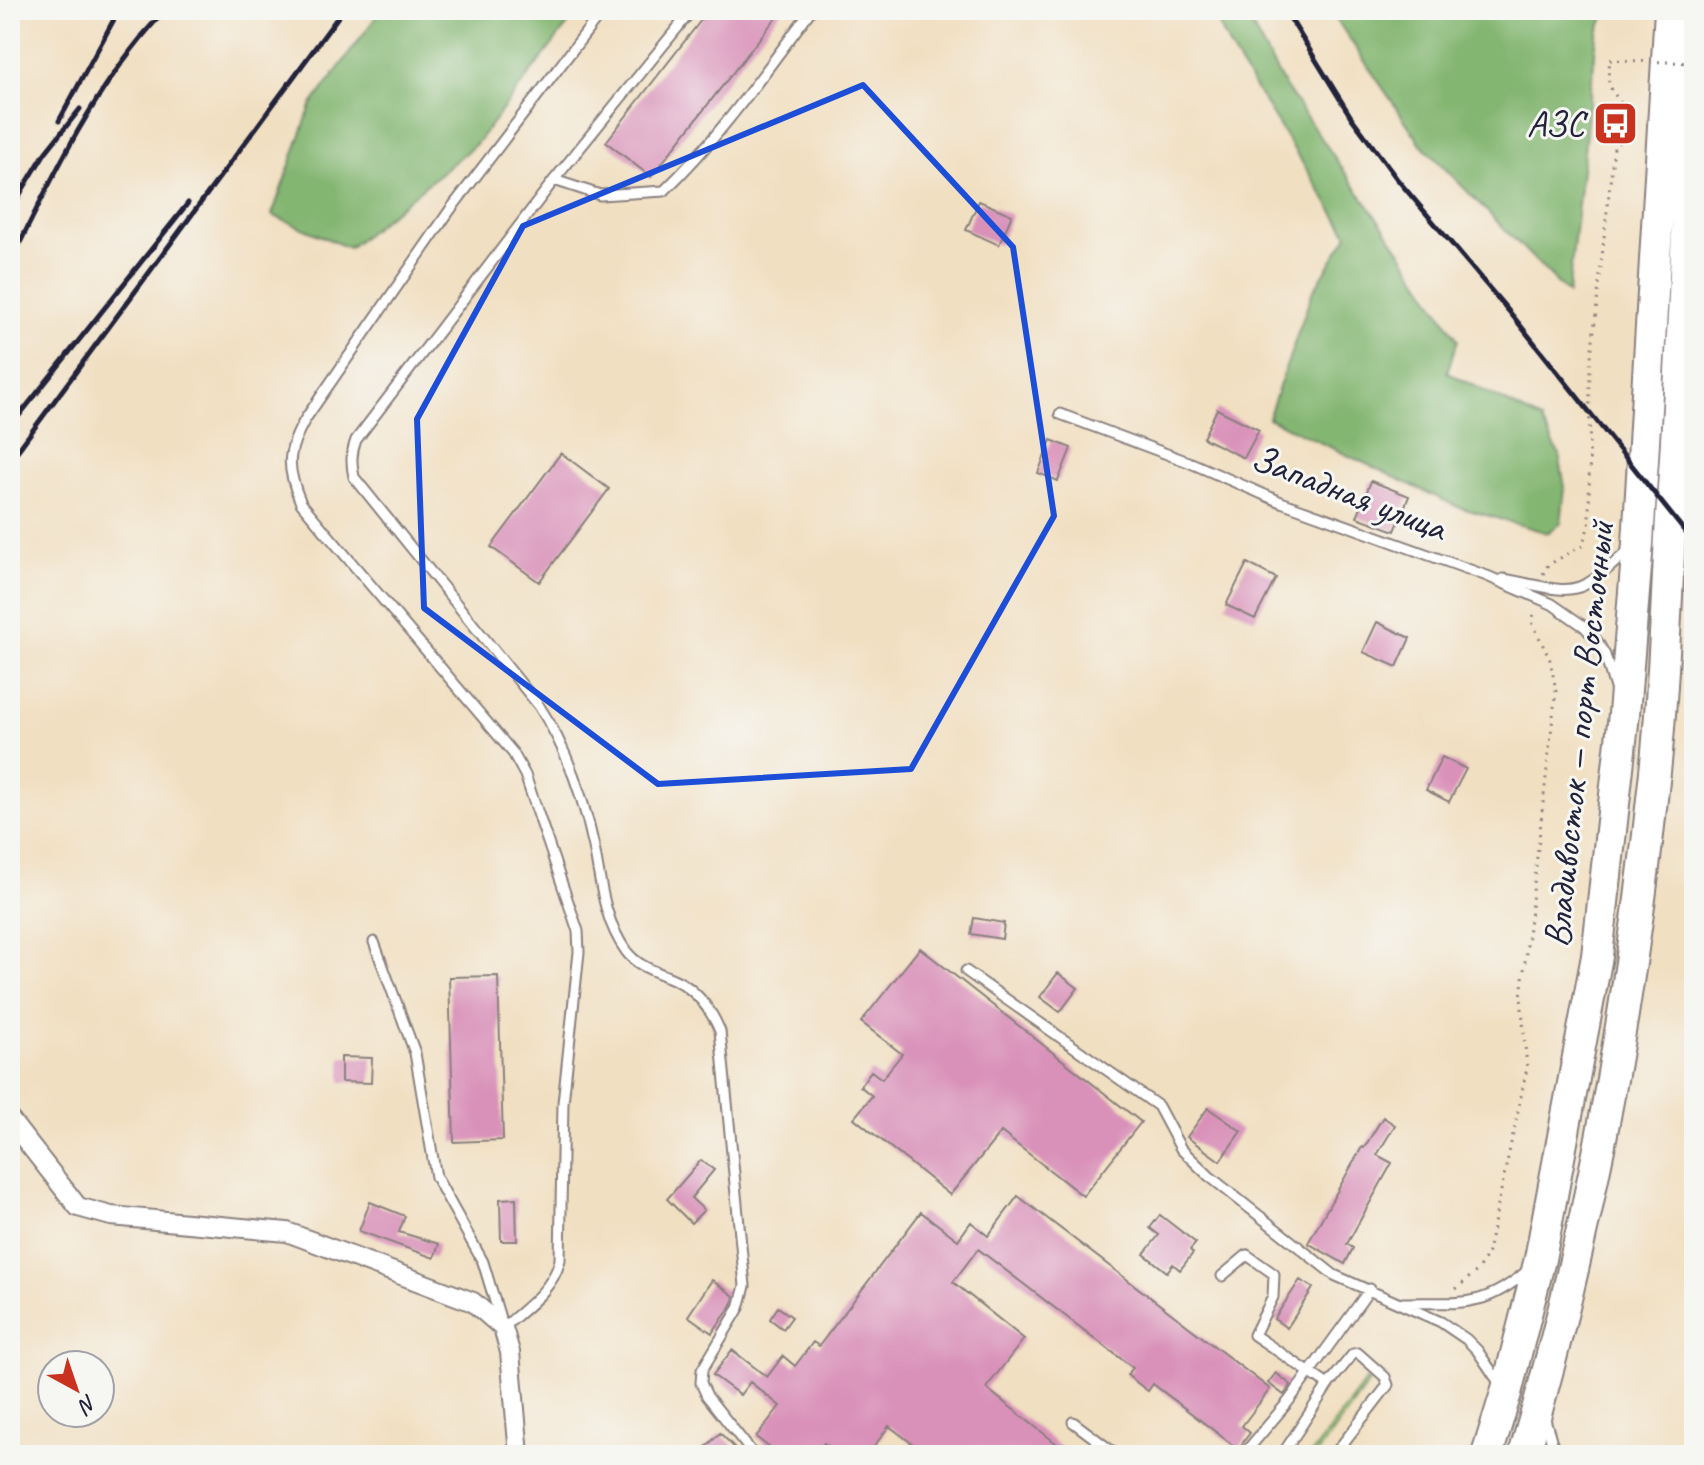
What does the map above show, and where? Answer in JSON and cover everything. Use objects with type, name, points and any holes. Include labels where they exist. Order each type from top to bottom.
[{"type":"highway","name":"Владивосток — порт Восточный","points":[[1487,1455],[1540,1259],[1597,956],[1624,714],[1638,543],[1670,10]]},
{"type":"highway","name":"Владивосток — порт Восточный","points":[[1524,1455],[1585,1217],[1619,1042],[1655,771],[1691,228],[1694,26]]},
{"type":"street","points":[[10,1120],[78,1207],[111,1216],[287,1232],[473,1302],[503,1328],[510,1352],[519,1455]]},
{"type":"lane","points":[[374,942],[415,1053],[436,1177],[483,1262],[503,1328],[548,1287],[556,1276],[560,1260],[563,1103],[579,952],[578,931],[525,775],[513,753],[301,503],[290,477],[289,458],[294,438],[306,418],[441,223],[603,10]]},
{"type":"lane","points":[[692,10],[554,180],[356,440],[351,465],[354,477],[539,706],[556,732],[593,845],[606,910],[627,952],[640,966],[681,983],[700,997],[720,1031],[745,1286],[739,1308],[702,1370],[701,1383],[707,1396],[754,1455]]},
{"type":"lane","points":[[554,180],[600,195],[664,191],[701,155],[811,10]]},
{"type":"lane","points":[[1679,395],[1694,358]]},
{"type":"lane","name":"Западная улица","points":[[1060,414],[1191,463],[1281,502],[1487,576],[1568,613],[1597,641],[1605,655],[1624,714]]},
{"type":"lane","name":"Западная улица","points":[[1487,576],[1561,591],[1581,589],[1602,576],[1638,543]]},
{"type":"lane","points":[[966,971],[1158,1106],[1181,1149],[1209,1176],[1334,1275],[1441,1322],[1466,1339],[1506,1393]]},
{"type":"lane","points":[[1222,1276],[1247,1255],[1274,1274],[1273,1297],[1254,1335],[1328,1385]]},
{"type":"lane","points":[[1399,1303],[1469,1303],[1491,1297],[1517,1280],[1540,1259]]},
{"type":"lane","points":[[1243,1455],[1310,1372],[1370,1289]]},
{"type":"lane","points":[[1282,1455],[1328,1385],[1353,1354],[1358,1353],[1388,1381],[1388,1385],[1334,1455]]},
{"type":"lane","points":[[1540,1402],[1549,1436],[1562,1455]]},
{"type":"lane","points":[[1073,1422],[1117,1455]]},
{"type":"path","points":[[1540,586],[1544,569],[1582,546],[1589,525],[1590,367],[1607,200],[1614,147],[1627,136],[1631,124],[1629,112],[1614,95],[1608,82],[1610,60],[1694,63]]},
{"type":"path","points":[[1441,1301],[1478,1270],[1488,1252],[1527,1068],[1521,997],[1556,690],[1550,660],[1532,622],[1539,598]]},
{"type":"highlighted area","points":[[863,85],[1013,247],[1054,516],[911,769],[658,784],[424,608],[417,419],[523,226]]},
{"type":"green space","points":[[381,10],[579,10],[476,144],[349,248],[272,215],[311,106]]},
{"type":"green space","points":[[1212,10],[1243,10],[1284,85],[1401,252],[1458,340],[1447,372],[1541,420],[1559,454],[1565,488],[1561,523],[1548,533],[1458,507],[1268,418],[1312,293],[1348,235],[1231,50]]},
{"type":"green space","points":[[1330,10],[1607,10],[1597,35],[1568,294],[1421,144]]},
{"type":"green space","points":[[1366,1380],[1369,1382],[1316,1455],[1311,1455]]},
{"type":"building","points":[[709,10],[782,10],[651,177],[606,142]]},
{"type":"building","points":[[979,201],[1012,215],[999,245],[966,230]]},
{"type":"building","points":[[1217,409],[1259,430],[1244,458],[1203,438]]},
{"type":"building","points":[[1051,440],[1071,448],[1058,481],[1038,473]]},
{"type":"building","points":[[561,453],[609,489],[539,582],[491,547]]},
{"type":"building","points":[[1371,481],[1409,496],[1395,531],[1357,517]]},
{"type":"building","points":[[1247,563],[1276,578],[1255,619],[1226,605]]},
{"type":"building","points":[[1377,622],[1410,638],[1397,667],[1363,652]]},
{"type":"building","points":[[1442,757],[1466,769],[1449,802],[1426,790]]},
{"type":"building","points":[[974,918],[1004,923],[1002,939],[971,934]]},
{"type":"building","points":[[920,948],[1141,1122],[1083,1196],[1001,1132],[950,1195],[854,1118],[872,1096],[860,1086],[871,1071],[882,1079],[902,1054],[861,1022]]},
{"type":"building","points":[[1058,973],[1078,988],[1060,1012],[1040,997]]},
{"type":"building","points":[[498,976],[503,1140],[454,1142],[449,977]]},
{"type":"building","points":[[341,1057],[372,1058],[371,1083],[341,1082]]},
{"type":"building","points":[[1208,1108],[1241,1131],[1220,1161],[1187,1137]]},
{"type":"building","points":[[1383,1117],[1395,1125],[1377,1155],[1392,1163],[1347,1244],[1353,1248],[1345,1264],[1308,1243],[1362,1147]]},
{"type":"building","points":[[701,1160],[714,1170],[691,1198],[704,1210],[691,1223],[667,1199]]},
{"type":"building","points":[[1018,1196],[1270,1389],[1242,1426],[1250,1433],[1238,1449],[1153,1384],[1148,1391],[1127,1375],[1133,1368],[978,1249],[953,1282],[1024,1339],[986,1388],[1071,1455],[906,1455],[914,1445],[889,1426],[868,1455],[840,1455],[824,1443],[815,1455],[779,1455],[756,1437],[780,1406],[750,1382],[740,1395],[713,1375],[732,1350],[767,1377],[783,1356],[795,1366],[813,1342],[819,1346],[921,1212],[958,1240],[971,1222],[988,1236]]},
{"type":"building","points":[[516,1198],[517,1241],[501,1241],[500,1199]]},
{"type":"building","points":[[370,1202],[405,1216],[399,1232],[439,1244],[434,1258],[359,1231]]},
{"type":"building","points":[[1160,1215],[1196,1243],[1190,1250],[1193,1253],[1180,1270],[1173,1264],[1167,1272],[1144,1254],[1159,1235],[1150,1228]]},
{"type":"building","points":[[712,1280],[734,1296],[732,1305],[712,1333],[688,1316]]},
{"type":"building","points":[[1300,1280],[1313,1288],[1287,1328],[1274,1319]]},
{"type":"building","points":[[778,1307],[792,1317],[783,1329],[770,1319]]},
{"type":"building","points":[[1276,1373],[1291,1385],[1284,1395],[1268,1383]]},
{"type":"building","points":[[720,1433],[734,1447],[725,1455],[698,1455]]},
{"type":"railway","points":[[59,121],[119,10]]},
{"type":"railway","points":[[142,36],[165,10]]},
{"type":"railway","points":[[10,461],[343,10]]},
{"type":"railway","points":[[1285,10],[1351,117],[1397,179],[1512,315],[1694,543]]},
{"type":"railway","points":[[10,263],[90,111],[150,27]]},
{"type":"railway","points":[[20,194],[45,153],[80,109]]},
{"type":"railway","points":[[10,213],[25,185]]},
{"type":"railway","points":[[10,427],[188,203]]},
{"type":"place","name":"АЗС","points":[[1615,123]]}]
